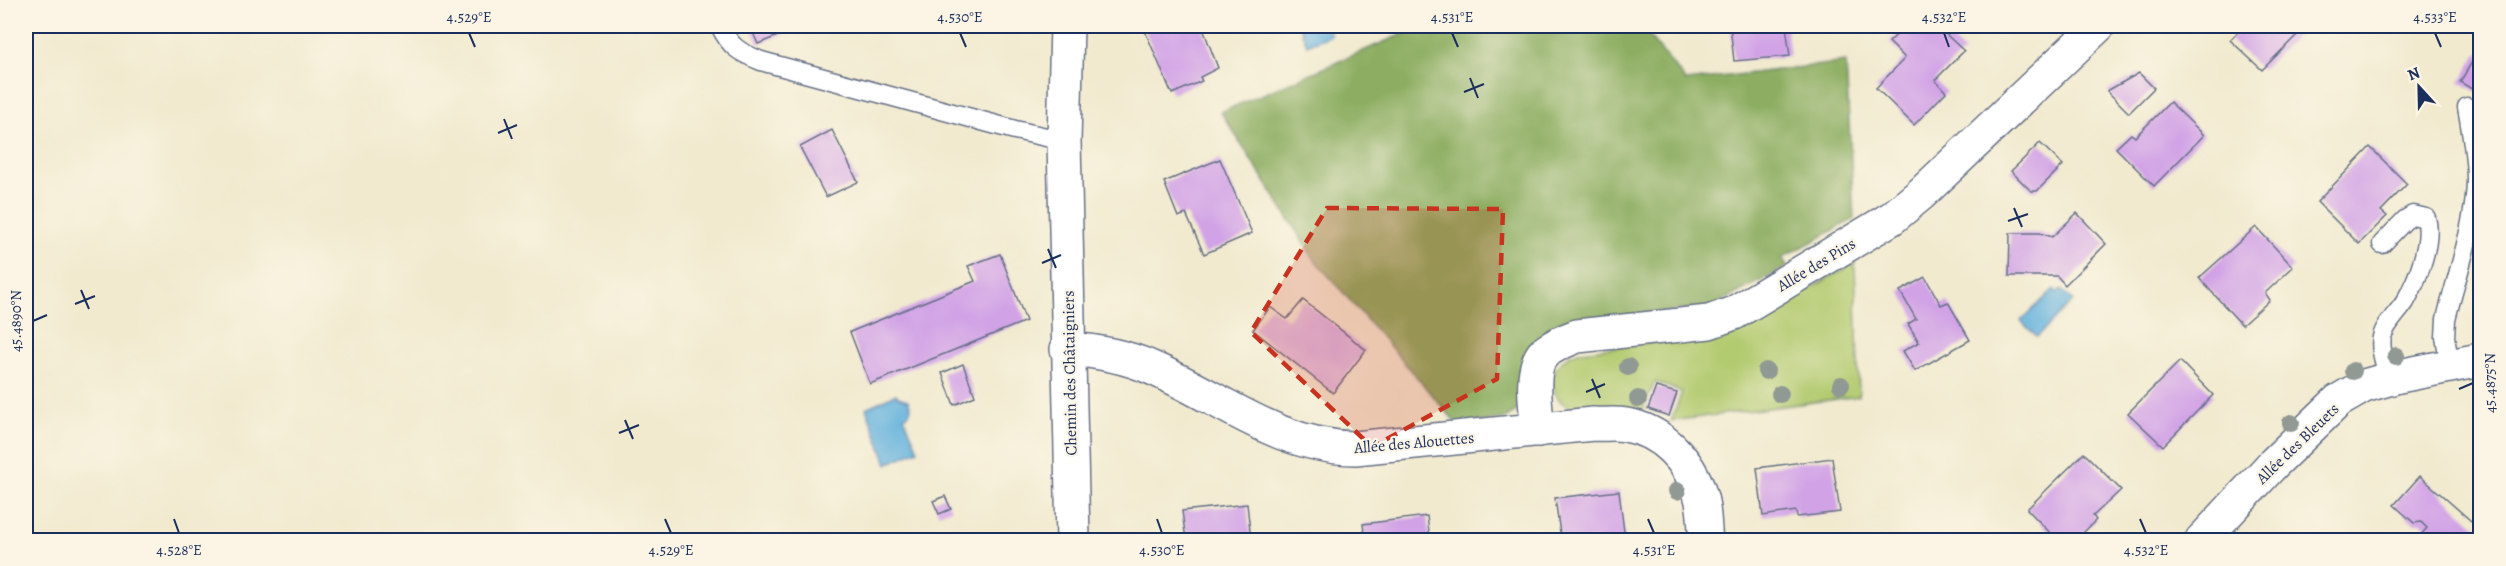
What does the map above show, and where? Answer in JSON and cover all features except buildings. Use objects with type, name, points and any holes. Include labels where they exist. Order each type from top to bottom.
[{"type":"street","name":"Chemin des Châtaigniers","points":[[1067,26],[1064,141],[1073,540]]},
{"type":"street","name":"Allée des Pins","points":[[1538,430],[1535,369],[1543,354],[1559,343],[1577,336],[1709,322],[1734,313],[1892,218],[1921,194],[2098,26]]},
{"type":"street","name":"Allée des Alouettes","points":[[1067,349],[1110,354],[1152,368],[1275,432],[1333,448],[1355,448],[1593,424],[1626,425],[1653,434],[1674,449],[1690,471],[1701,496],[1706,540]]},
{"type":"street","name":"Allée des Bleuets","points":[[2202,540],[2273,464],[2338,401],[2364,386],[2390,378],[2465,363]]},
{"type":"lane","points":[[720,26],[737,51],[761,61],[1015,130],[1064,141]]},
{"type":"lane","points":[[2465,363],[2445,337],[2446,319],[2475,202],[2474,145],[2467,107]]},
{"type":"lane","points":[[2382,244],[2405,220],[2413,215],[2426,218],[2429,228],[2428,242],[2406,300],[2382,338],[2381,347],[2390,378]]},
{"type":"highlighted area","points":[[1327,208],[1503,209],[1497,379],[1372,447],[1251,332]]},
{"type":"green space","points":[[1421,26],[1641,26],[1686,81],[1846,62],[1854,219],[1782,258],[1787,267],[1711,307],[1574,321],[1517,410],[1507,418],[1458,425],[1314,259],[1221,112]]},
{"type":"green space","points":[[1855,263],[1859,396],[1671,421],[1682,392],[1655,382],[1643,410],[1607,406],[1574,409],[1565,405],[1555,392],[1553,377],[1560,363],[1581,351],[1730,333]]},
{"type":"water","points":[[1299,26],[1327,26],[1331,35],[1307,45]]},
{"type":"water","points":[[2054,289],[2057,293],[2061,289],[2073,301],[2037,337],[2021,321]]},
{"type":"water","points":[[896,394],[908,400],[911,408],[909,414],[904,417],[918,450],[887,464],[866,408]]}]
